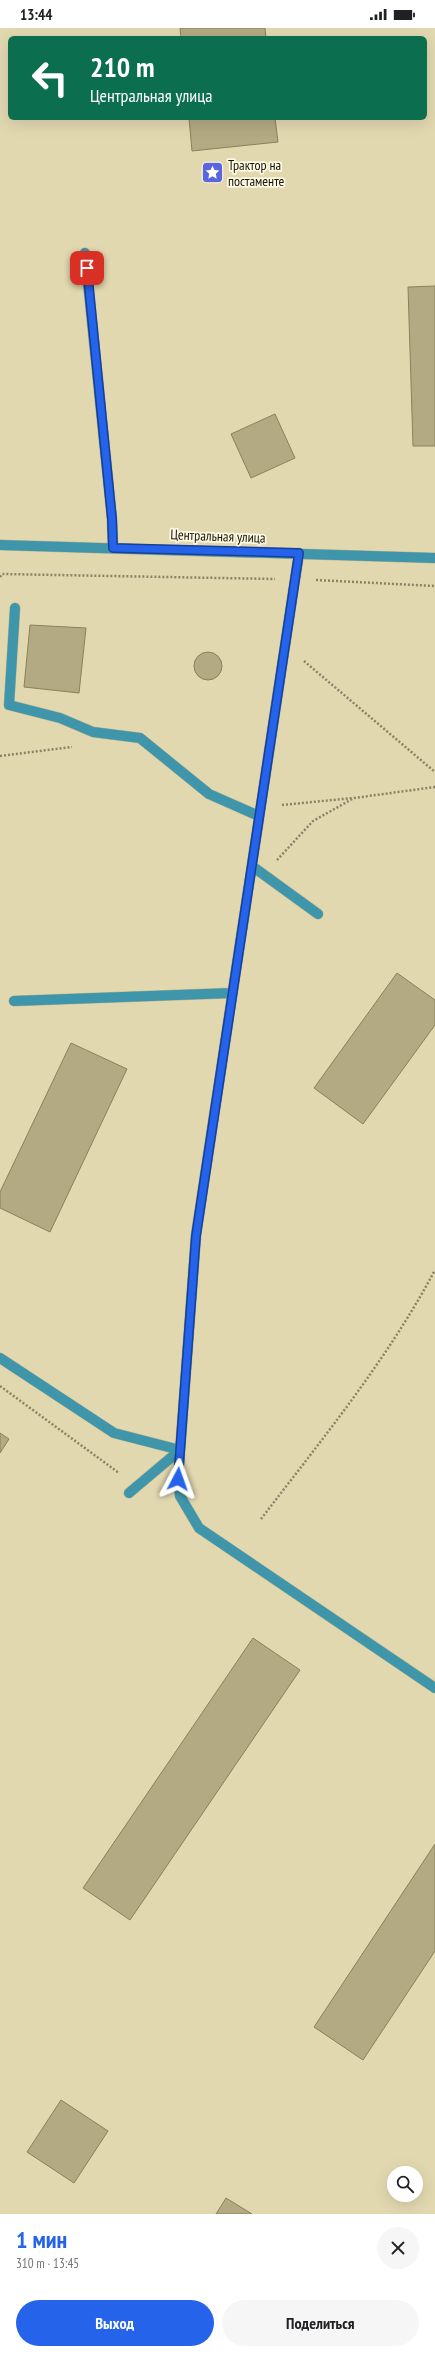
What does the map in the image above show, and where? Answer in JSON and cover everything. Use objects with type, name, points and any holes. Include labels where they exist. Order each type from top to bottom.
[{"type":"street","points":[[85,253],[112,519],[113,548]]},
{"type":"street","name":"Центральная улица","points":[[0,545],[435,558]]},
{"type":"street","points":[[299,553],[196,1236],[178,1479],[180,1496],[199,1528],[435,1688]]},
{"type":"street","points":[[15,608],[9,705],[60,718],[93,732],[140,738],[209,794],[259,816]]},
{"type":"street","points":[[252,866],[318,914]]},
{"type":"street","points":[[14,1001],[232,993]]},
{"type":"street","points":[[0,1358],[114,1433],[180,1450]]},
{"type":"street","points":[[133,1490],[180,1450]]},
{"type":"path","points":[[0,577],[2,574],[295,579],[435,586]]},
{"type":"path","points":[[302,660],[435,772]]},
{"type":"path","points":[[281,805],[354,798],[435,787]]},
{"type":"path","points":[[263,875],[313,821],[354,798]]},
{"type":"path","points":[[261,1518],[368,1378],[435,1270]]},
{"type":"path","points":[[0,1386],[133,1490]]},
{"type":"building","points":[[180,28],[265,28],[266,36],[181,36]]},
{"type":"building","points":[[189,120],[275,120],[278,142],[192,151]]},
{"type":"building","points":[[435,286],[435,446],[413,446],[408,287]]},
{"type":"building","points":[[275,414],[295,458],[251,478],[231,434]]},
{"type":"building","points":[[30,625],[86,628],[79,693],[24,687]]},
{"type":"building","points":[[208,652],[218,656],[222,666],[218,676],[208,680],[198,676],[194,666],[198,656]]},
{"type":"building","points":[[397,973],[435,1000],[435,1025],[363,1124],[314,1088]]},
{"type":"building","points":[[71,1043],[127,1069],[50,1232],[0,1208],[0,1192]]},
{"type":"building","points":[[0,1433],[9,1439],[0,1453]]},
{"type":"building","points":[[253,1638],[300,1670],[130,1920],[83,1888]]},
{"type":"building","points":[[435,1844],[435,1951],[363,2060],[314,2027]]},
{"type":"building","points":[[61,2100],[108,2131],[74,2183],[27,2152]]},
{"type":"building","points":[[226,2198],[252,2214],[216,2214]]},
{"type":"place","name":"Трактор на постаменте","points":[[213,173]]},
{"type":"route","points":[[87,268],[112,519],[113,548],[299,553],[196,1236],[178,1479]]}]
